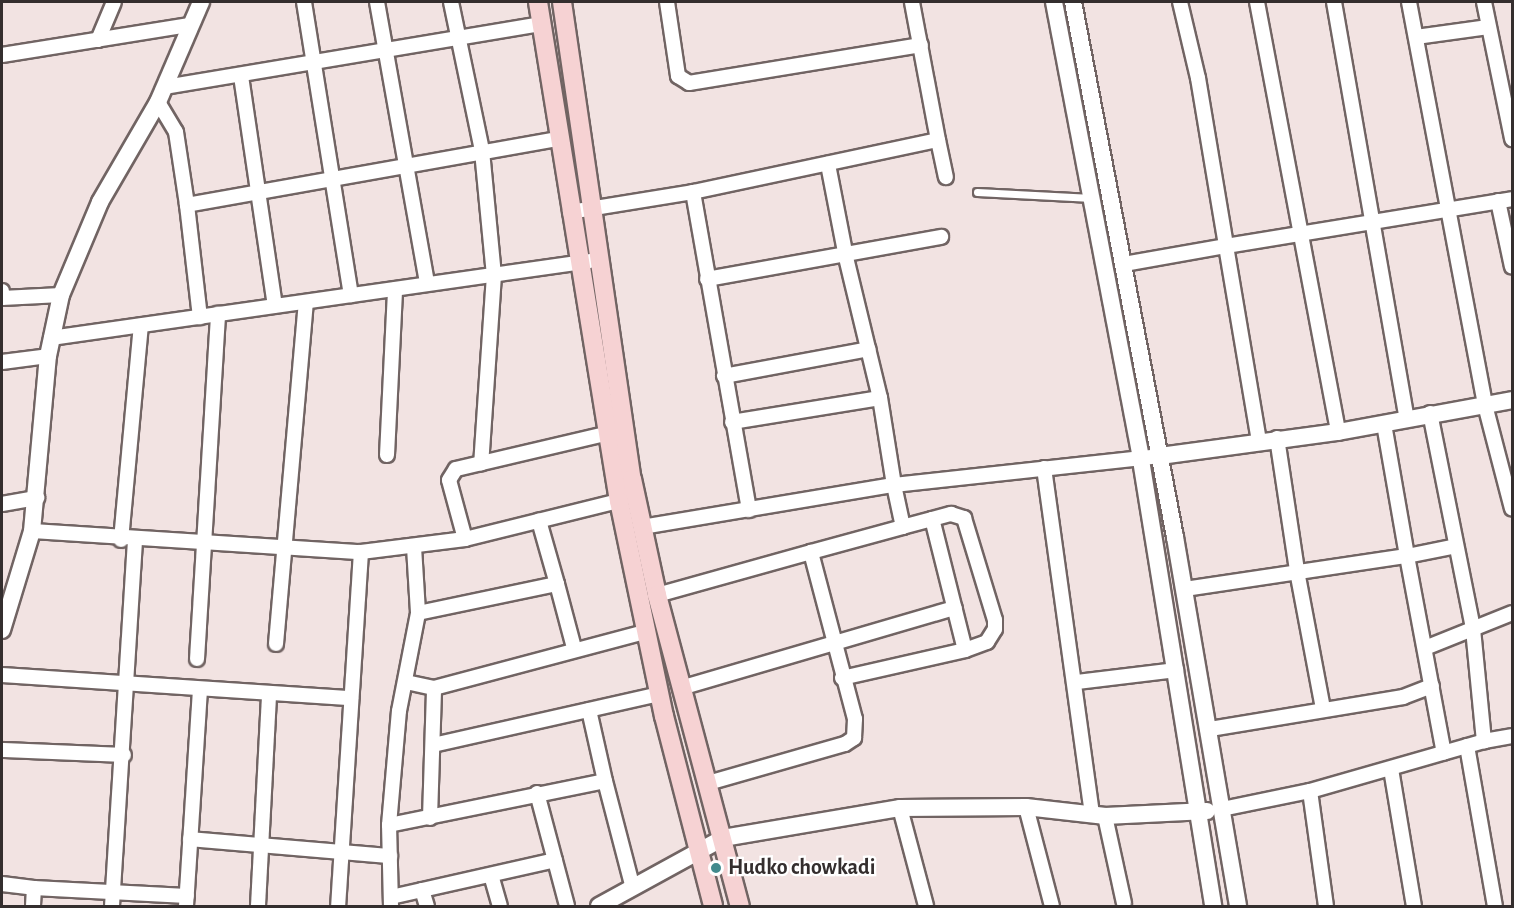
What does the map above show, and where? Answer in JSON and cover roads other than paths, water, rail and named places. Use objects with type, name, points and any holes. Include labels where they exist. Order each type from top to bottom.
[{"type":"main road","points":[[538,2],[558,139],[619,501],[659,694],[713,906]]},
{"type":"main road","points":[[562,2],[632,479],[657,595],[684,687],[740,906]]},
{"type":"street","points":[[98,40],[114,2]]},
{"type":"street","points":[[2,630],[32,531],[37,498],[48,356],[61,295],[100,202],[162,95],[201,2]]},
{"type":"street","points":[[304,2],[351,295]]},
{"type":"street","points":[[377,2],[427,284]]},
{"type":"street","points":[[451,2],[456,38],[482,151],[494,275],[481,464]]},
{"type":"street","points":[[667,2],[678,76],[689,83],[921,45]]},
{"type":"street","points":[[912,2],[946,177]]},
{"type":"street","points":[[1054,2],[1141,460],[1213,906]]},
{"type":"street","points":[[1073,2],[1125,264],[1185,589],[1238,906]]},
{"type":"street","points":[[1180,2],[1198,78],[1259,441]]},
{"type":"street","points":[[1257,2],[1338,432]]},
{"type":"street","points":[[1334,2],[1407,419]]},
{"type":"street","points":[[1409,2],[1485,405],[1512,509]]},
{"type":"street","points":[[1484,2],[1512,139]]},
{"type":"street","points":[[162,95],[240,76],[541,24]]},
{"type":"street","points":[[2,55],[190,25]]},
{"type":"street","points":[[1416,37],[1488,27]]},
{"type":"street","points":[[240,76],[260,192],[275,306]]},
{"type":"street","points":[[162,95],[176,132],[200,317]]},
{"type":"street","points":[[187,205],[558,139]]},
{"type":"street","points":[[570,212],[693,192],[938,141]]},
{"type":"street","points":[[828,164],[846,257],[880,398],[903,527]]},
{"type":"street","points":[[693,192],[749,510]]},
{"type":"street","points":[[1125,264],[1512,199]]},
{"type":"street","points":[[1498,201],[1512,267]]},
{"type":"street","points":[[707,279],[846,257],[941,237]]},
{"type":"street","points":[[51,338],[601,260]]},
{"type":"street","points":[[387,455],[395,289]]},
{"type":"street","points":[[2,296],[61,295]]},
{"type":"street","points":[[276,644],[306,302]]},
{"type":"street","points":[[196,659],[218,314]]},
{"type":"street","points":[[112,900],[128,684],[128,540],[141,326]]},
{"type":"street","points":[[724,376],[869,349]]},
{"type":"street","points":[[2,362],[48,356]]},
{"type":"street","points":[[732,422],[880,398]]},
{"type":"street","points":[[642,527],[894,485],[1044,468],[1141,460],[1277,438],[1338,432],[1430,413],[1512,400]]},
{"type":"street","points":[[1430,413],[1473,629],[1484,741]]},
{"type":"street","points":[[1384,424],[1444,753]]},
{"type":"street","points":[[465,539],[450,474],[481,464],[609,433]]},
{"type":"street","points":[[1277,438],[1297,571],[1323,709]]},
{"type":"street","points":[[1044,468],[1099,816],[1125,903]]},
{"type":"street","points":[[2,504],[37,498]]},
{"type":"street","points":[[32,531],[128,540],[361,552],[465,539],[619,501]]},
{"type":"street","points":[[657,595],[951,514],[964,518],[995,620],[995,629],[987,642],[965,650],[842,678]]},
{"type":"street","points":[[932,519],[965,650]]},
{"type":"street","points":[[539,521],[574,648]]},
{"type":"street","points":[[1185,589],[1456,546]]},
{"type":"street","points":[[414,547],[418,613],[399,711],[390,825],[391,902],[422,890],[555,860]]},
{"type":"street","points":[[338,906],[361,552]]},
{"type":"street","points":[[708,783],[845,744],[854,738],[855,718],[832,645],[811,552]]},
{"type":"street","points":[[418,613],[557,584]]},
{"type":"street","points":[[684,687],[955,608]]},
{"type":"street","points":[[1425,648],[1512,613]]},
{"type":"street","points":[[406,682],[434,688],[574,648],[645,632]]},
{"type":"street","points":[[1077,681],[1176,670]]},
{"type":"street","points":[[2,675],[269,695],[351,698]]},
{"type":"street","points":[[1210,729],[1403,697],[1432,686]]},
{"type":"street","points":[[430,818],[434,688]]},
{"type":"street","points":[[2,884],[112,900],[186,901],[200,689]]},
{"type":"street","points":[[433,745],[659,694]]},
{"type":"street","points":[[258,906],[269,695]]},
{"type":"street","points":[[589,710],[632,885]]},
{"type":"street","points":[[599,906],[632,885],[723,838],[900,808],[1026,807],[1099,816],[1198,813],[1310,791],[1484,741],[1512,736]]},
{"type":"street","points":[[1467,746],[1495,906]]},
{"type":"street","points":[[2,750],[124,755]]},
{"type":"street","points":[[1391,769],[1414,906]]},
{"type":"street","points":[[390,825],[605,781]]},
{"type":"street","points":[[1310,791],[1326,906]]},
{"type":"street","points":[[537,794],[567,906]]},
{"type":"street","points":[[1026,807],[1053,906]]},
{"type":"street","points":[[900,808],[926,906]]},
{"type":"street","points":[[190,839],[262,843],[390,856]]},
{"type":"street","points":[[490,874],[500,906]]},
{"type":"street","points":[[33,906],[34,888]]},
{"type":"street","points":[[422,890],[427,906]]},
{"type":"lane","points":[[977,192],[1093,198]]},
{"type":"place","name":"Hudko chowkadi","points":[[716,868]]}]
